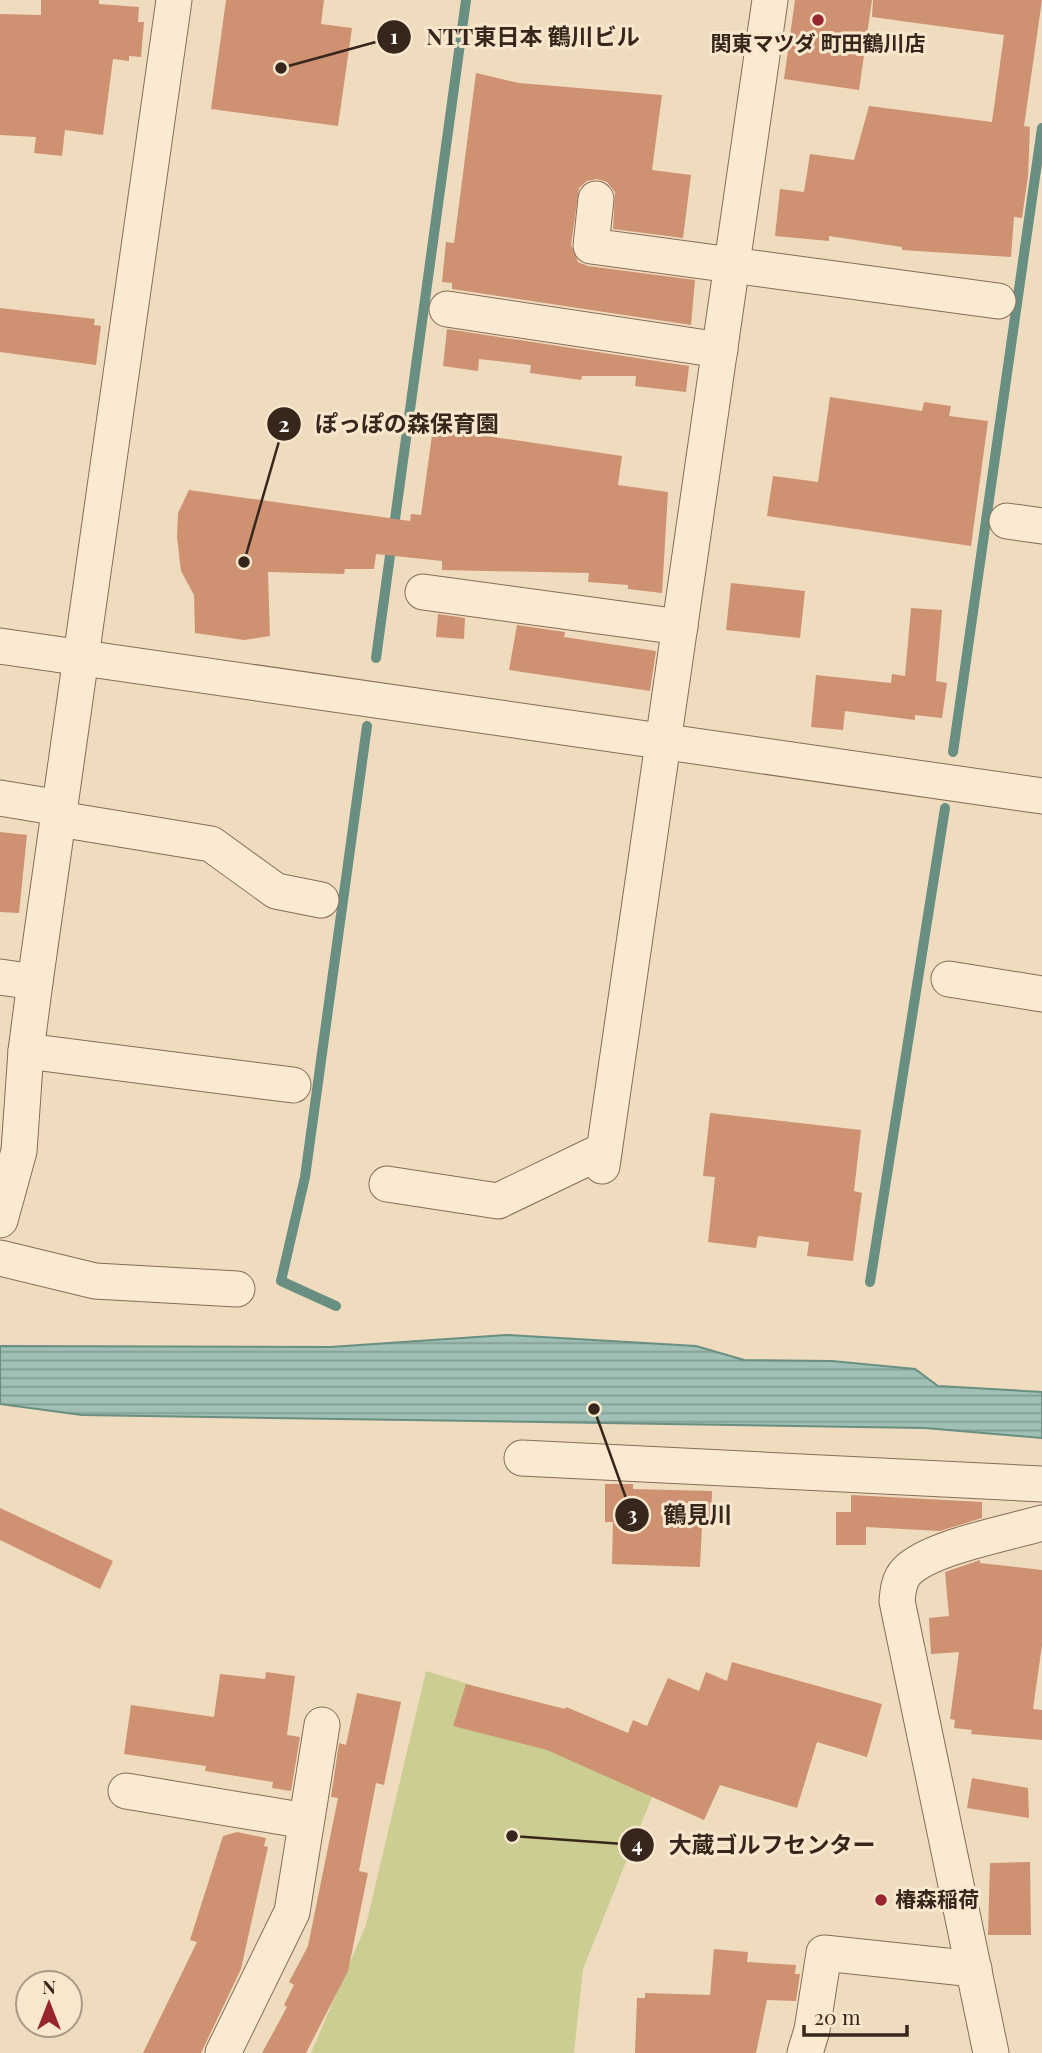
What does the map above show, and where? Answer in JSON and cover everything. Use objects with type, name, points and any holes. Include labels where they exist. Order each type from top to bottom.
[{"type":"street","points":[[0,1220],[19,1151],[34,982],[174,0]]},
{"type":"street","points":[[387,1184],[498,1201],[603,1158],[770,0]]},
{"type":"street","points":[[596,200],[591,246],[998,301]]},
{"type":"street","points":[[447,309],[720,349]]},
{"type":"street","points":[[1007,521],[1042,526]]},
{"type":"street","points":[[423,592],[680,627]]},
{"type":"street","points":[[0,646],[1042,796]]},
{"type":"street","points":[[0,798],[211,844],[276,891],[321,900]]},
{"type":"street","points":[[0,977],[34,982]]},
{"type":"street","points":[[949,979],[1042,994]]},
{"type":"street","points":[[26,1051],[293,1085]]},
{"type":"street","points":[[0,1258],[95,1281],[237,1289]]},
{"type":"street","points":[[522,1458],[1042,1484]]},
{"type":"street","points":[[991,2053],[898,1614],[899,1583],[906,1572],[935,1554],[1042,1523]]},
{"type":"street","points":[[223,2053],[292,1912],[321,1725]]},
{"type":"street","points":[[127,1791],[306,1821]]},
{"type":"street","points":[[805,2053],[812,2030],[824,1953],[974,1969]]},
{"type":"green space","points":[[426,1671],[672,1747],[583,1969],[574,2053],[311,2053],[366,1925]]},
{"type":"water","points":[[506,1335],[696,1346],[744,1360],[832,1361],[915,1369],[938,1386],[1042,1392],[1042,1438],[925,1428],[82,1415],[0,1404],[0,1346],[330,1347]]},
{"type":"building","points":[[41,0],[99,0],[99,4],[139,7],[138,22],[144,22],[141,57],[129,56],[129,61],[113,59],[103,135],[65,130],[62,156],[34,153],[36,137],[0,135],[0,14],[41,15]]},
{"type":"building","points":[[226,0],[324,0],[321,24],[352,28],[338,126],[211,109]]},
{"type":"building","points":[[795,0],[872,0],[859,90],[784,79]]},
{"type":"building","points":[[873,0],[1042,0],[1024,126],[1030,127],[1028,176],[1022,218],[1014,217],[1011,257],[902,250],[902,247],[829,236],[829,241],[775,236],[780,189],[804,192],[810,154],[854,160],[869,106],[992,122],[1004,35],[872,17]]},
{"type":"building","points":[[476,73],[519,83],[662,95],[652,170],[691,175],[683,238],[613,229],[615,192],[607,182],[597,179],[587,181],[579,188],[571,245],[578,262],[588,266],[695,280],[691,325],[452,289],[452,283],[442,282],[446,242],[454,243]]},
{"type":"building","points":[[0,308],[95,319],[94,325],[101,326],[96,365],[0,352]]},
{"type":"building","points":[[447,329],[689,366],[686,392],[635,386],[636,376],[582,376],[581,380],[530,373],[531,365],[479,359],[478,371],[443,366]]},
{"type":"building","points":[[830,397],[922,411],[924,402],[951,406],[949,416],[988,421],[971,546],[767,516],[773,476],[818,482]]},
{"type":"building","points":[[433,428],[622,456],[618,485],[668,492],[662,593],[628,589],[628,585],[588,582],[589,573],[442,570],[442,561],[376,554],[374,569],[345,569],[344,574],[268,572],[270,636],[244,640],[195,633],[194,595],[181,571],[177,537],[178,513],[189,490],[410,521],[411,514],[421,515]]},
{"type":"building","points":[[731,583],[805,591],[800,638],[726,630]]},
{"type":"building","points":[[911,608],[942,610],[936,681],[947,683],[942,718],[915,715],[915,720],[845,711],[843,730],[811,727],[816,675],[891,683],[892,674],[905,676]]},
{"type":"building","points":[[438,614],[465,618],[464,639],[436,637]]},
{"type":"building","points":[[517,625],[565,632],[564,637],[656,651],[650,691],[509,670]]},
{"type":"building","points":[[0,832],[27,835],[19,913],[0,912]]},
{"type":"building","points":[[710,1113],[861,1130],[854,1191],[862,1193],[853,1261],[807,1256],[809,1242],[758,1236],[756,1248],[708,1242],[715,1177],[703,1176]]},
{"type":"building","points":[[605,1484],[633,1484],[633,1489],[712,1491],[711,1526],[702,1526],[700,1567],[612,1564],[613,1522],[605,1522]]},
{"type":"building","points":[[851,1495],[982,1502],[982,1518],[940,1531],[866,1527],[866,1545],[836,1545],[836,1512],[851,1512]]},
{"type":"building","points":[[0,1508],[113,1561],[100,1589],[0,1540]]},
{"type":"building","points":[[980,1560],[980,1563],[1042,1570],[1042,1645],[1033,1709],[1042,1710],[1042,1740],[971,1734],[972,1730],[954,1728],[955,1720],[950,1719],[959,1652],[931,1654],[929,1618],[949,1616],[945,1572]]},
{"type":"building","points":[[732,1662],[882,1704],[867,1757],[817,1742],[797,1808],[720,1785],[704,1820],[547,1750],[453,1726],[466,1684],[565,1709],[566,1707],[628,1733],[633,1720],[647,1726],[668,1678],[699,1691],[706,1672],[727,1681]]},
{"type":"building","points":[[266,1672],[295,1676],[287,1735],[300,1737],[291,1791],[272,1788],[273,1782],[205,1771],[206,1766],[124,1754],[131,1705],[214,1717],[220,1674],[265,1679]]},
{"type":"building","points":[[357,1693],[401,1702],[384,1785],[376,1783],[359,1871],[368,1873],[348,1971],[306,2053],[262,2053],[287,2007],[284,2005],[294,1985],[289,1982],[308,1946],[338,1798],[331,1797],[339,1743],[346,1745]]},
{"type":"building","points":[[972,1778],[1028,1788],[1029,1818],[967,1808]]},
{"type":"building","points":[[237,1832],[266,1838],[264,1846],[268,1847],[241,1969],[201,2053],[143,2053],[197,1942],[190,1940],[223,1836]]},
{"type":"building","points":[[1030,1862],[1031,1935],[988,1935],[990,1863]]},
{"type":"building","points":[[714,1949],[748,1952],[747,1962],[796,1965],[795,1974],[800,1974],[796,2001],[767,2000],[756,2053],[635,2053],[637,1998],[645,1998],[645,1993],[710,1995]]},
{"type":"waterway","points":[[376,658],[466,0]]},
{"type":"waterway","points":[[953,752],[1042,128]]},
{"type":"waterway","points":[[336,1306],[281,1281],[305,1177],[367,726]]},
{"type":"waterway","points":[[870,1282],[945,808]]},
{"type":"place","name":"関東マツダ 町田鶴川店","points":[[818,20]]},
{"type":"place","name":"NTT東日本 鶴川ビル","points":[[281,68]]},
{"type":"place","name":"ぽっぽの森保育園","points":[[244,562]]},
{"type":"place","name":"鶴見川","points":[[594,1409]]},
{"type":"place","name":"大蔵ゴルフセンター","points":[[512,1836]]},
{"type":"place","name":"椿森稲荷","points":[[881,1900]]}]
